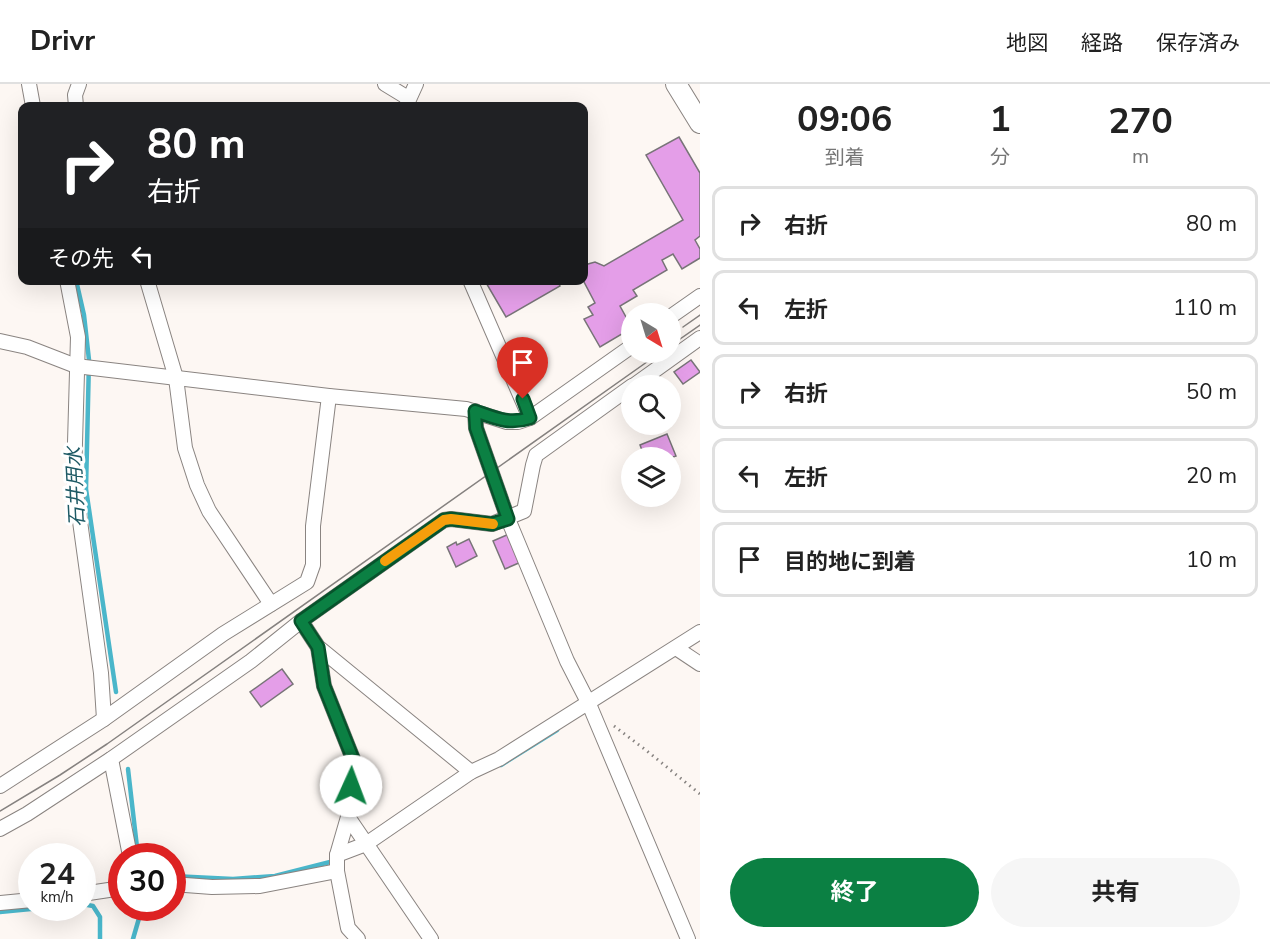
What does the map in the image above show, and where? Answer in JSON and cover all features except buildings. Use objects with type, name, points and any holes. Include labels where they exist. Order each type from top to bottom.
[{"type":"main road","points":[[676,84],[700,123]]},
{"type":"street","points":[[28,84],[32,102]]},
{"type":"street","points":[[76,102],[75,95],[79,84]]},
{"type":"street","points":[[385,84],[407,102],[416,84]]},
{"type":"street","points":[[68,285],[78,337],[74,478],[101,673],[104,719]]},
{"type":"street","points":[[148,285],[176,378],[185,448],[197,485],[209,511],[271,604]]},
{"type":"street","points":[[472,285],[530,418]]},
{"type":"street","points":[[681,309],[700,296]]},
{"type":"street","points":[[648,375],[700,338]]},
{"type":"street","points":[[0,341],[27,347],[78,367],[466,409],[507,422],[518,422],[530,418],[621,354]]},
{"type":"street","points":[[0,829],[111,759],[251,661],[301,621],[444,520],[492,524],[524,511],[537,455],[621,394]]},
{"type":"street","points":[[0,786],[104,719],[224,634],[307,582],[313,565],[313,526],[330,396]]},
{"type":"street","points":[[475,411],[476,428],[508,519],[688,939]]},
{"type":"street","points":[[301,621],[318,647],[471,772]]},
{"type":"street","points":[[337,855],[368,847],[471,772],[591,709],[700,632]]},
{"type":"street","points":[[318,647],[324,686],[353,759],[348,817],[337,855],[348,928],[357,939]]},
{"type":"street","points":[[676,648],[700,664]]},
{"type":"street","points":[[111,759],[127,843]]},
{"type":"street","points":[[348,817],[431,939]]},
{"type":"street","points":[[186,885],[260,886],[338,871]]},
{"type":"street","points":[[0,903],[18,901]]},
{"type":"path","points":[[591,709],[700,794]]},
{"type":"waterway","name":"石井用水","points":[[77,285],[84,315],[89,360],[86,489],[116,692]]},
{"type":"waterway","points":[[501,765],[557,730]]},
{"type":"waterway","name":"石井用水","points":[[128,769],[137,843]]},
{"type":"waterway","points":[[186,877],[233,879],[275,876],[334,861]]},
{"type":"waterway","points":[[0,912],[18,910]]},
{"type":"waterway","points":[[96,911],[100,917],[100,939]]},
{"type":"waterway","name":"石井用水","points":[[133,939],[138,921]]},
{"type":"tram line","points":[[683,327],[700,315]]},
{"type":"tram line","points":[[681,338],[700,325]]},
{"type":"tram line","points":[[0,811],[107,744],[645,363]]},
{"type":"slow traffic","points":[[385,561],[444,520],[493,524]]},
{"type":"route","points":[[351,786],[353,759],[324,686],[318,647],[301,621],[444,520],[492,524],[508,519],[476,428],[475,411],[490,418],[518,422],[530,418],[523,399]]}]
